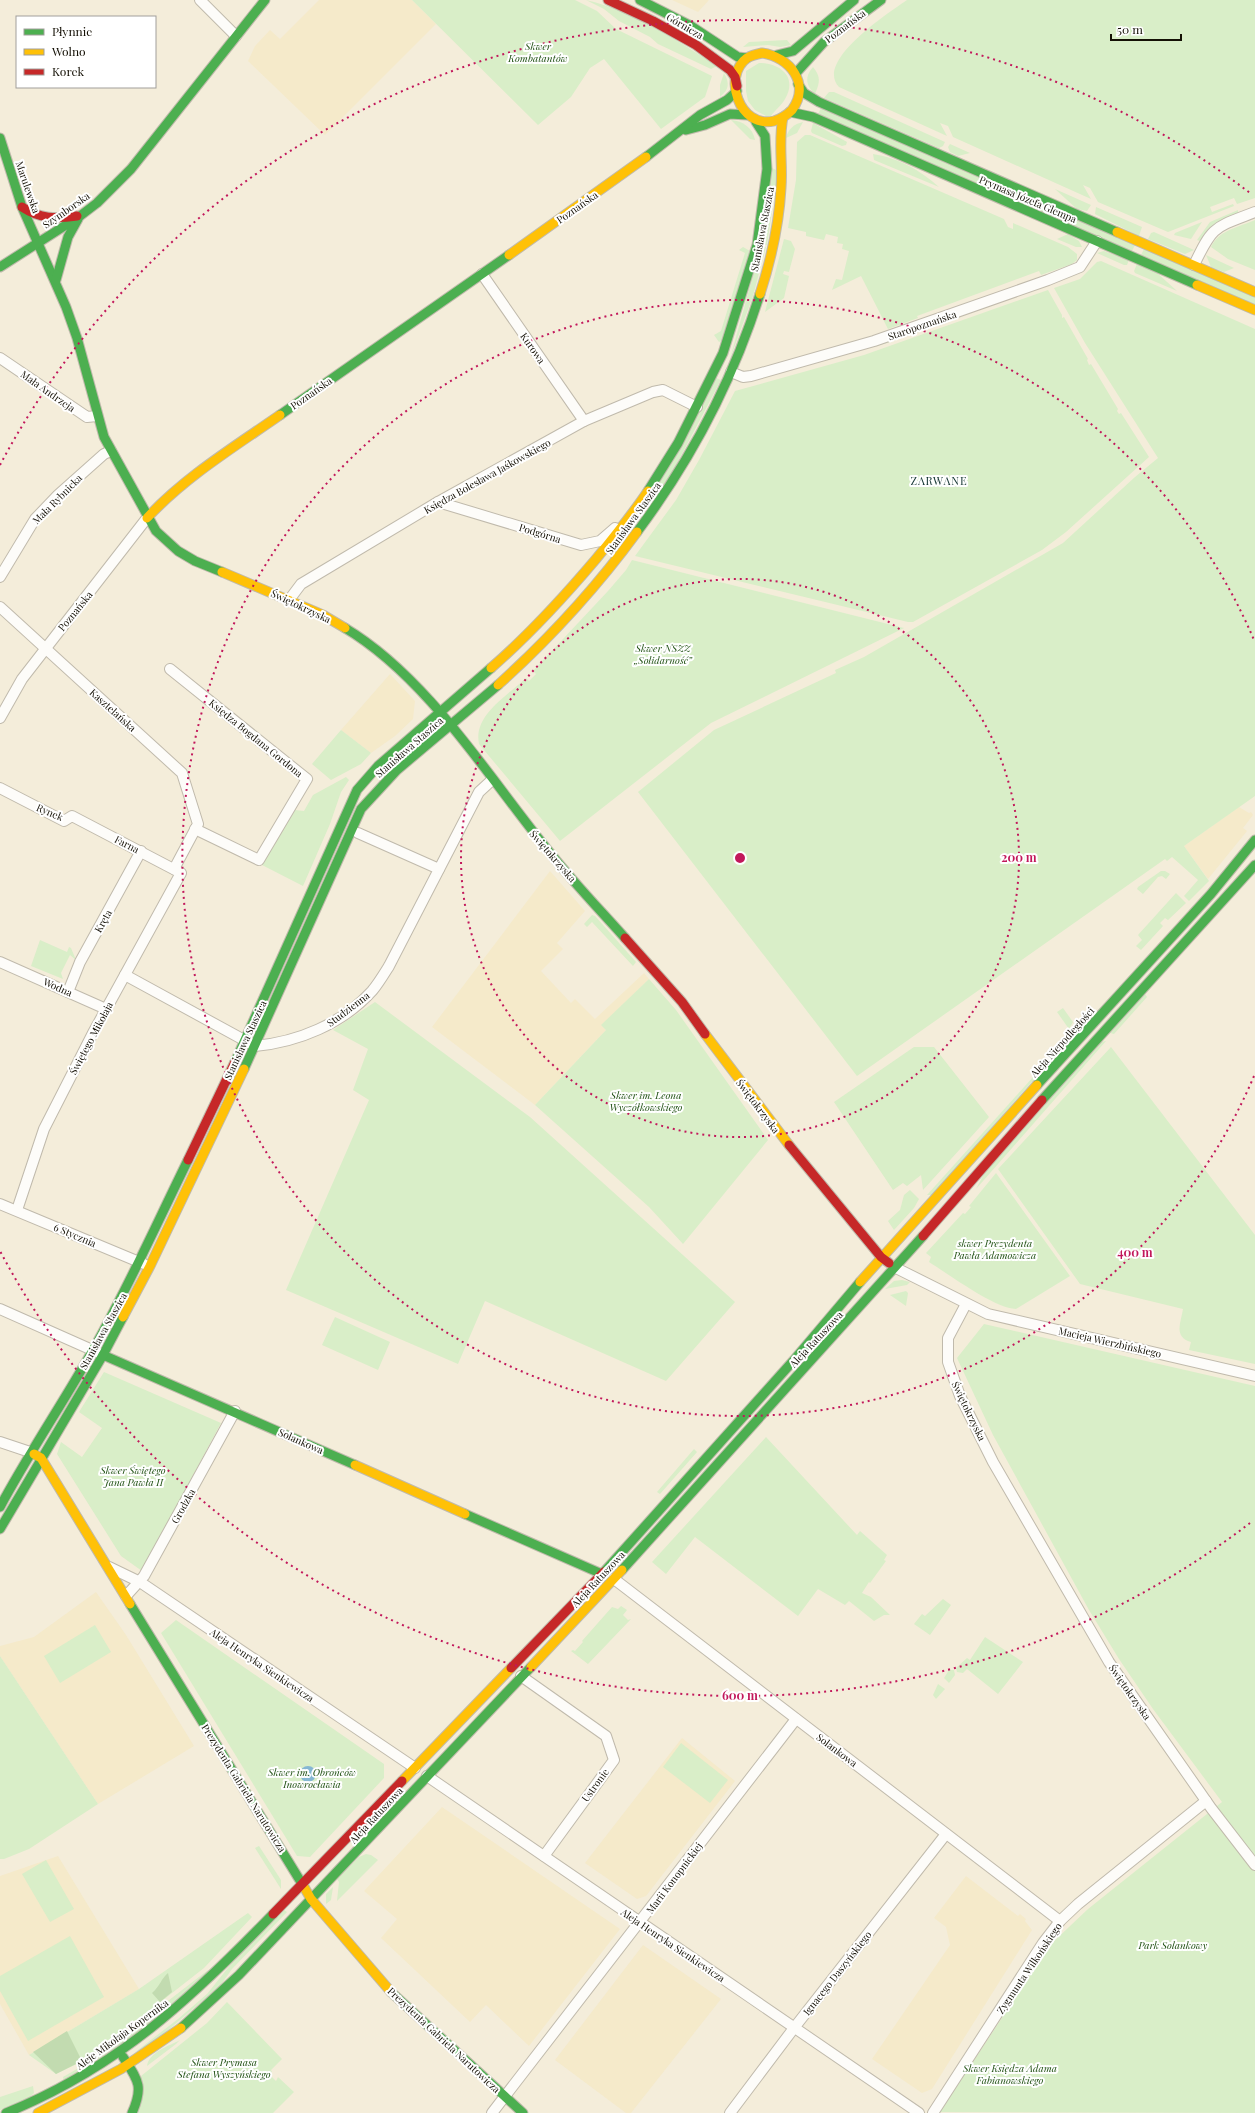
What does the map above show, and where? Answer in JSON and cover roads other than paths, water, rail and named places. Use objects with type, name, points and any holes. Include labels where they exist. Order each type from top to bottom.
[{"type":"street","points":[[200,0],[236,36]]},
{"type":"street","name":"Górnicza","points":[[608,0],[653,21],[696,45],[730,70],[735,77],[737,89]]},
{"type":"street","name":"Górnicza","points":[[640,0],[691,26],[738,57],[747,58]]},
{"type":"street","name":"Poznańska","points":[[777,55],[793,52],[854,0]]},
{"type":"street","name":"Poznańska","points":[[796,73],[815,50],[881,0]]},
{"type":"street","name":"Szymborska","points":[[147,518],[111,451],[97,416],[77,338],[56,280],[38,242],[80,216],[97,203],[147,151],[265,1]]},
{"type":"street","points":[[762,53],[777,55],[786,60],[796,73],[799,95],[787,114],[766,123],[756,122],[747,115],[738,100],[737,89],[738,76],[747,58],[762,53]]},
{"type":"street","name":"Prymasa Józefa Glempa","points":[[798,84],[804,93],[820,102],[1255,292]]},
{"type":"street","name":"Poznańska","points":[[0,718],[22,680],[147,518],[161,503],[203,470],[482,274],[683,130],[700,115],[726,100],[737,89]]},
{"type":"street","name":"Poznańska","points":[[683,130],[703,126],[732,112],[739,112],[747,115]]},
{"type":"street","name":"Prymasa Józefa Glempa","points":[[787,114],[813,117],[1255,310]]},
{"type":"street","name":"Stanisława Staszica","points":[[0,1529],[103,1355],[150,1266],[255,1046],[361,809],[388,778],[517,668],[620,555],[645,523],[679,473],[731,372],[750,322],[772,244],[781,191],[783,167],[780,134],[787,114]]},
{"type":"street","name":"Stanisława Staszica","points":[[0,1507],[30,1452],[93,1350],[139,1262],[245,1040],[352,799],[364,781],[378,766],[440,714],[521,642],[602,553],[634,513],[678,443],[697,407],[732,328],[757,245],[767,169],[765,136],[756,122]]},
{"type":"street","name":"Marulewska","points":[[0,140],[22,207],[38,242]]},
{"type":"street","points":[[22,207],[34,216],[46,219],[80,216]]},
{"type":"street","points":[[1194,265],[1207,238],[1214,230],[1255,212]]},
{"type":"street","points":[[56,280],[68,237],[80,216]]},
{"type":"street","name":"Staropoznańska","points":[[731,372],[743,376],[751,376],[821,357],[874,341],[1048,280],[1080,267],[1097,241]]},
{"type":"street","points":[[0,267],[38,242]]},
{"type":"street","name":"Kurowa","points":[[482,274],[584,422]]},
{"type":"street","name":"Mała Andrzeja","points":[[0,358],[87,417],[97,416]]},
{"type":"street","name":"Księdza Bolesława Jaśkowskiego","points":[[289,600],[301,584],[438,502],[584,422],[653,392],[663,390],[697,407]]},
{"type":"street","name":"Mała Rybnicka","points":[[0,577],[35,519],[58,495],[104,454],[111,451]]},
{"type":"street","name":"Podgórna","points":[[438,502],[581,545],[600,541],[634,513]]},
{"type":"street","name":"Świętokrzyska","points":[[147,518],[159,536],[178,551],[208,566],[323,615],[360,637],[406,675],[450,726],[551,855],[682,1002],[778,1132],[881,1257],[896,1268],[966,1304],[948,1338],[947,1350],[952,1379],[993,1462],[1094,1639],[1206,1801],[1255,1865]]},
{"type":"street","name":"Kasztelańska","points":[[0,607],[182,773],[198,824],[195,829]]},
{"type":"street","name":"Księdza Bogdana Gordona","points":[[170,669],[307,779],[259,860],[195,829]]},
{"type":"street","name":"Studzienna","points":[[255,1046],[269,1045],[306,1035],[327,1026],[364,1000],[373,990],[389,966],[479,792],[492,780]]},
{"type":"street","name":"Rynek","points":[[0,788],[64,821],[72,816]]},
{"type":"street","name":"Farna","points":[[72,816],[178,871]]},
{"type":"street","name":"Świętego Mikołaja","points":[[17,1210],[44,1129],[178,871],[195,829]]},
{"type":"street","points":[[358,833],[439,869]]},
{"type":"street","name":"Aleja Niepodległości","points":[[881,1257],[1212,894],[1243,857],[1255,840]]},
{"type":"street","name":"Kręta","points":[[68,992],[80,962],[141,851]]},
{"type":"street","points":[[896,1268],[999,1147],[1254,867],[1243,857]]},
{"type":"street","name":"Wodna","points":[[0,962],[106,1009]]},
{"type":"street","points":[[125,975],[255,1046]]},
{"type":"street","name":"6 Stycznia","points":[[0,1204],[150,1266]]},
{"type":"street","name":"Aleja Ratuszowa","points":[[302,1883],[602,1574],[794,1360],[881,1257]]},
{"type":"street","name":"Aleja Ratuszowa","points":[[311,1899],[614,1579],[896,1268]]},
{"type":"street","name":"Macieja Wierzbińskiego","points":[[966,1304],[988,1314],[1255,1376]]},
{"type":"street","name":"Solankowa","points":[[0,1309],[235,1411],[602,1574]]},
{"type":"street","points":[[794,1360],[804,1368]]},
{"type":"street","name":"Grodzka","points":[[126,1596],[140,1582],[235,1411]]},
{"type":"street","name":"Prezydenta Gabriela Narutowicza","points":[[0,1442],[30,1452],[41,1458],[311,1899],[391,1992],[523,2113]]},
{"type":"street","name":"Aleja Henryka Sienkiewicza","points":[[108,1566],[140,1582],[415,1768]]},
{"type":"street","name":"Solankowa","points":[[614,1579],[1060,1921]]},
{"type":"street","name":"Ustronie","points":[[521,1676],[606,1736],[614,1760],[544,1856]]},
{"type":"street","name":"Marii Konopnickiej","points":[[492,2113],[796,1719]]},
{"type":"street","name":"Aleja Henryka Sienkiewicza","points":[[427,1776],[919,2113]]},
{"type":"street","name":"Zygmunta Wilkońskiego","points":[[933,2113],[1044,1943],[1060,1921],[1078,1904],[1206,1801]]},
{"type":"street","name":"Ignacego Daszyńskiego","points":[[730,2113],[794,2028],[946,1834]]},
{"type":"street","name":"Aleje Mikołaja Kopernika","points":[[6,2113],[45,2096],[81,2077],[156,2026],[190,1998],[226,1963],[302,1883]]},
{"type":"street","points":[[38,2113],[72,2097],[149,2052],[214,1998],[239,1975],[311,1899]]},
{"type":"street","points":[[120,2051],[137,2076],[141,2086],[139,2099],[132,2113]]},
{"type":"street","points":[[45,2096],[50,2107]]},
{"type":"water","points":[[308,1766],[314,1768],[316,1774],[314,1780],[308,1782],[302,1780],[300,1774],[302,1768]]},
{"type":"district","name":"ZARWANE","points":[[939,480]]},
{"type":"park label","name":"Skwer Kombatantów","points":[[538,52]]},
{"type":"park label","name":"Skwer NSZZ „Solidarność”","points":[[663,654]]},
{"type":"park label","name":"Skwer im. Leona Wyczółkowskiego","points":[[646,1100]]},
{"type":"park label","name":"skwer Prezydenta Pawła Adamowicza","points":[[995,1248]]},
{"type":"park label","name":"Skwer Świętego Jana Pawła II","points":[[133,1476]]},
{"type":"park label","name":"Skwer im. Obrońców Inowrocławia","points":[[312,1778]]},
{"type":"park label","name":"Park Solankowy","points":[[1173,1945]]},
{"type":"park label","name":"Skwer Prymasa Stefana Wyszyńskiego","points":[[224,2068]]},
{"type":"park label","name":"Skwer Księdza Adama Fabianowskiego","points":[[1010,2074]]}]
